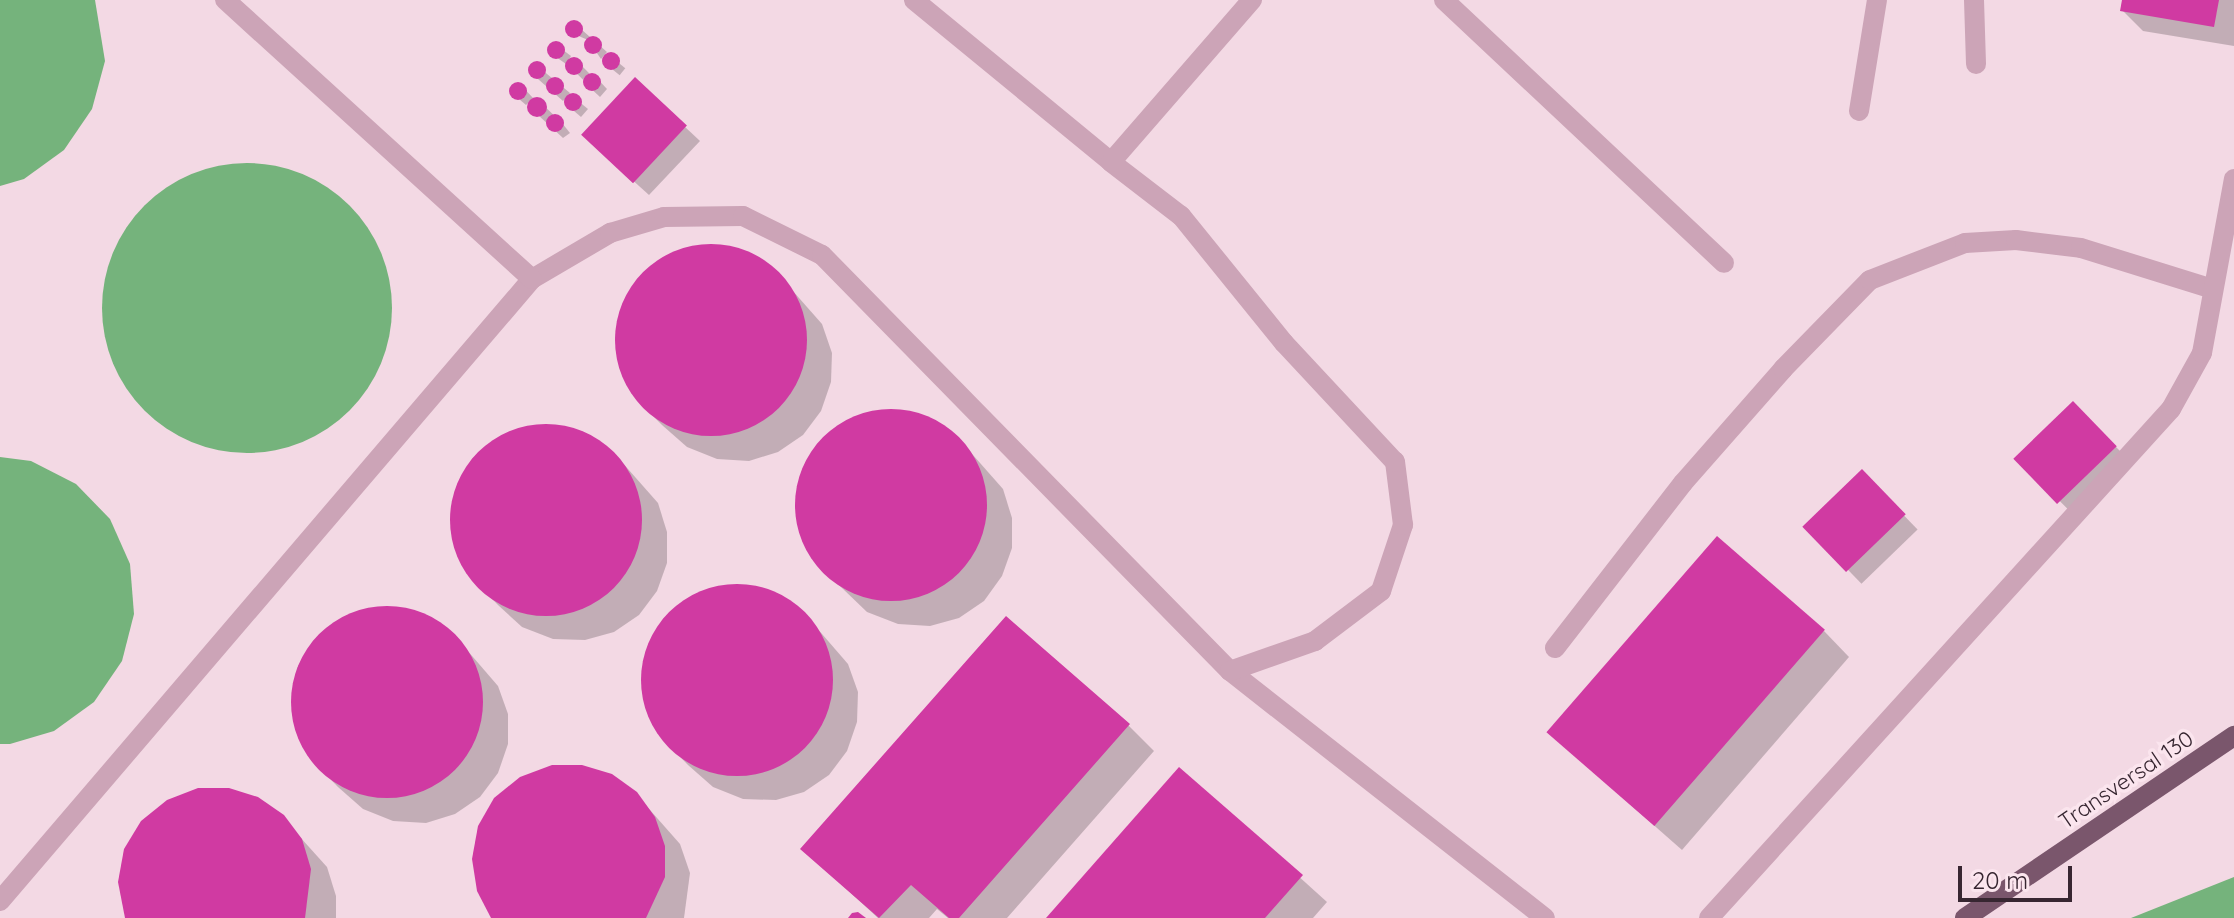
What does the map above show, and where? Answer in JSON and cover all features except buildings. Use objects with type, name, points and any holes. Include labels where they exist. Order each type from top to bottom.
[{"type":"main road","name":"Transversal 130","points":[[1965,918],[2234,736]]},
{"type":"street","points":[[225,0],[532,279]]},
{"type":"street","points":[[914,0],[1181,216],[1284,343],[1395,462],[1403,525],[1381,591],[1315,641],[1230,671]]},
{"type":"street","points":[[1111,162],[1252,0]]},
{"type":"street","points":[[1444,0],[1724,263]]},
{"type":"street","points":[[1859,111],[1877,0]]},
{"type":"street","points":[[1974,0],[1976,64]]},
{"type":"street","points":[[1709,918],[2171,409],[2202,353],[2234,179]]},
{"type":"street","points":[[0,901],[532,279],[610,233],[664,217],[743,216],[822,255],[1230,671],[1545,918]]},
{"type":"street","points":[[1555,648],[1683,483],[1783,369],[1870,280],[1965,243],[2016,240],[2081,248],[2213,289]]},
{"type":"shaded area","points":[[0,0],[95,0],[105,61],[92,109],[64,150],[24,179],[0,186]]},
{"type":"shaded area","points":[[247,163],[275,166],[315,180],[339,196],[359,216],[381,253],[389,280],[392,308],[389,336],[375,376],[359,400],[339,420],[302,442],[275,450],[247,453],[219,450],[179,436],[155,420],[135,400],[113,363],[105,336],[102,308],[105,280],[119,240],[135,216],[155,196],[192,174],[219,166]]},
{"type":"shaded area","points":[[0,457],[31,461],[76,484],[110,519],[130,564],[134,614],[122,661],[94,702],[54,731],[10,744],[0,744]]},
{"type":"shaded area","points":[[2234,877],[2234,918],[2131,918]]}]
